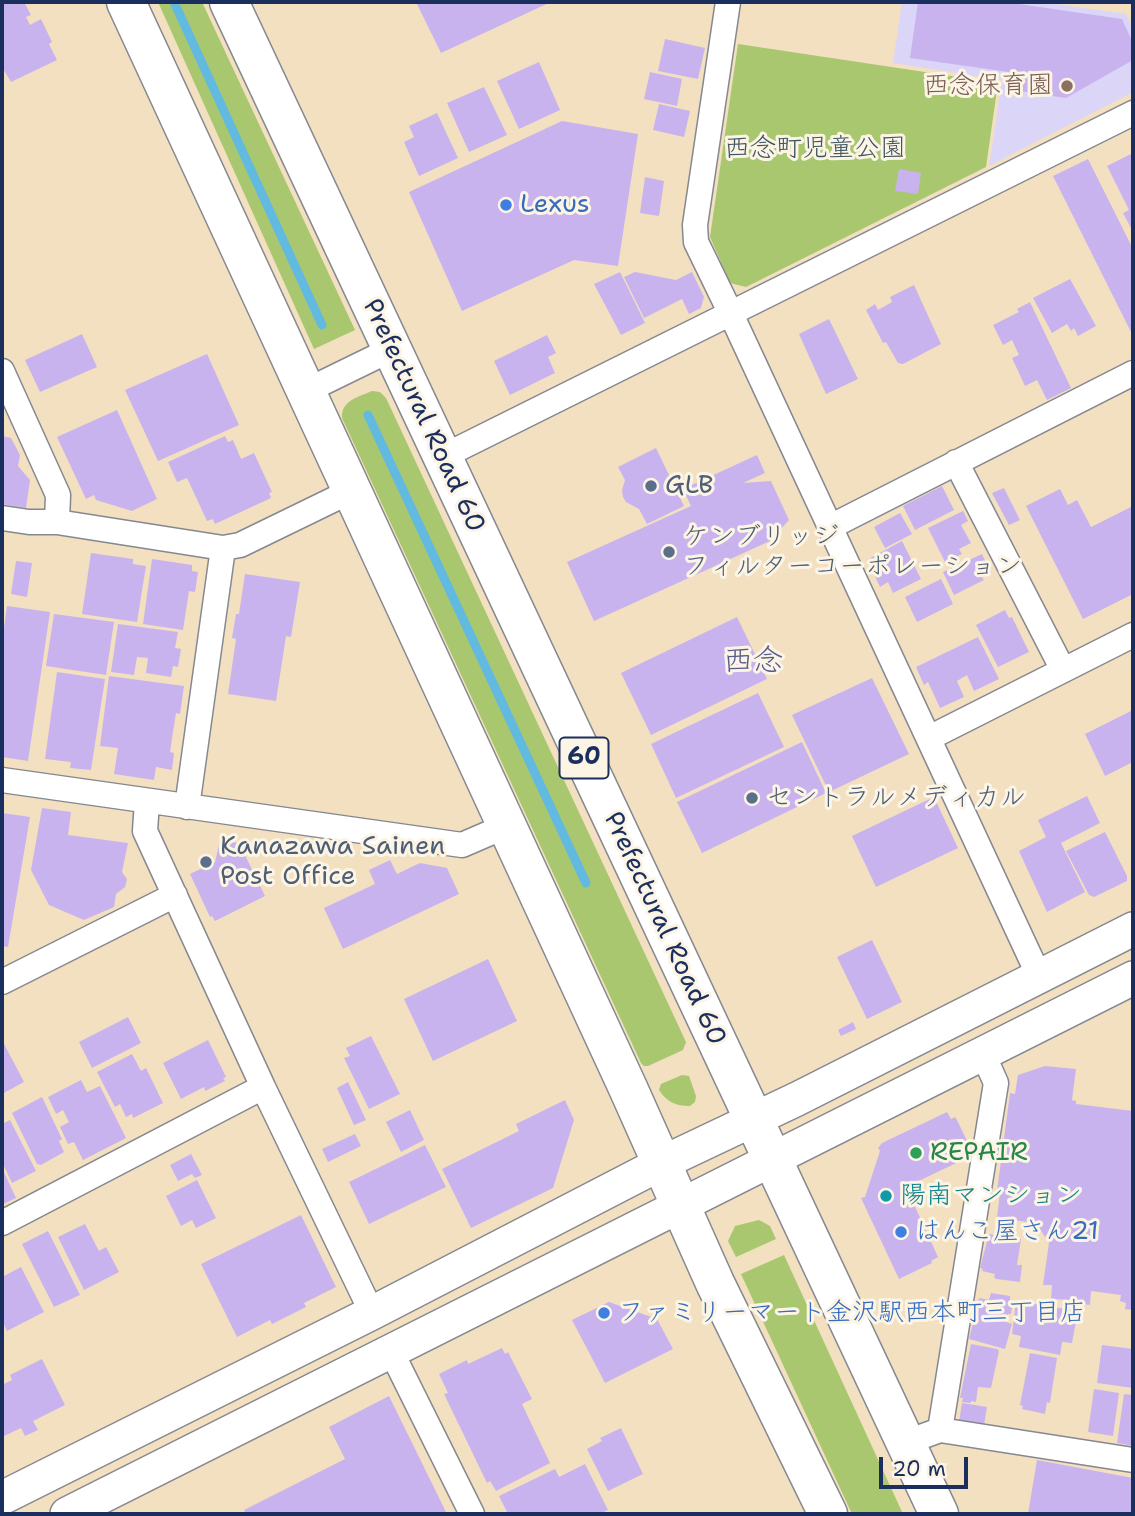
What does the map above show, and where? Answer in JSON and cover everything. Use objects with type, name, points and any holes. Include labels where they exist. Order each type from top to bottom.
[{"type":"main road","points":[[126,2],[715,1283],[828,1514]]},
{"type":"main road","name":"Prefectural Road 60","points":[[229,2],[939,1514]]},
{"type":"street","points":[[728,2],[695,225],[696,242],[732,314],[1039,976]]},
{"type":"street","points":[[442,457],[1133,113]]},
{"type":"street","points":[[306,391],[391,349]]},
{"type":"street","points":[[2,371],[58,495],[57,522]]},
{"type":"street","points":[[831,527],[1133,373]]},
{"type":"street","points":[[956,462],[1063,670]]},
{"type":"street","points":[[2,518],[57,522],[223,548],[240,545],[351,491]]},
{"type":"street","points":[[187,807],[223,548]]},
{"type":"street","points":[[929,738],[1133,635]]},
{"type":"street","points":[[2,780],[462,845],[506,825]]},
{"type":"street","points":[[147,801],[145,831],[263,1087],[372,1313]]},
{"type":"street","points":[[2,982],[175,895]]},
{"type":"street","points":[[2,1498],[372,1313],[662,1163],[797,1099],[1133,929]]},
{"type":"street","points":[[67,1514],[1133,978]]},
{"type":"street","points":[[940,1430],[996,1083],[983,1054]]},
{"type":"street","points":[[2,1223],[263,1087]]},
{"type":"street","points":[[391,1351],[472,1514]]},
{"type":"street","points":[[136,1430],[156,1469]]},
{"type":"street","points":[[904,1443],[940,1430],[1133,1460]]},
{"type":"shaded area","name":"西念保育園","points":[[902,2],[1043,2],[1126,14],[1133,27],[1133,92],[989,166],[1002,80],[893,63]]},
{"type":"green space","points":[[158,2],[202,2],[355,330],[314,349]]},
{"type":"green space","name":"西念町児童公園","points":[[738,44],[998,83],[986,167],[746,287],[730,283],[710,237]]},
{"type":"green space","points":[[372,391],[380,392],[386,398],[686,1042],[683,1050],[648,1066],[641,1063],[342,418],[344,407],[348,403]]},
{"type":"green space","points":[[682,1075],[689,1076],[696,1096],[695,1102],[690,1106],[672,1102],[659,1090],[661,1084]]},
{"type":"green space","points":[[759,1220],[770,1226],[776,1239],[736,1257],[728,1241],[735,1226]]},
{"type":"green space","points":[[784,1255],[903,1514],[852,1514],[741,1274]]},
{"type":"building","points":[[2,2],[24,2],[31,15],[26,17],[30,25],[41,19],[57,60],[11,82],[2,67]]},
{"type":"building","points":[[416,2],[551,2],[441,53]]},
{"type":"building","name":"西念保育園","points":[[918,2],[1005,2],[1122,19],[1133,43],[1133,60],[1066,98],[1006,89],[1009,72],[910,58]]},
{"type":"building","points":[[665,39],[705,48],[698,79],[658,71]]},
{"type":"building","points":[[539,62],[560,110],[519,129],[497,81]]},
{"type":"building","points":[[650,72],[682,79],[677,106],[644,99]]},
{"type":"building","points":[[484,87],[507,135],[469,152],[447,103]]},
{"type":"building","points":[[659,104],[690,111],[684,137],[653,130]]},
{"type":"building","points":[[437,113],[458,158],[419,176],[404,142],[414,137],[409,126]]},
{"type":"building","points":[[562,121],[638,134],[618,266],[574,260],[462,311],[409,192]]},
{"type":"building","points":[[1133,153],[1133,232],[1123,213],[1129,210],[1107,166]]},
{"type":"building","points":[[1088,159],[1133,249],[1133,336],[1053,176]]},
{"type":"building","points":[[899,169],[921,173],[918,194],[895,191]]},
{"type":"building","points":[[645,177],[664,181],[659,216],[640,213]]},
{"type":"building","points":[[620,272],[645,323],[621,335],[594,284]]},
{"type":"building","points":[[635,272],[676,280],[692,272],[704,297],[701,308],[689,314],[682,299],[644,318],[624,277]]},
{"type":"building","points":[[1070,279],[1096,326],[1078,336],[1074,328],[1071,331],[1067,324],[1052,333],[1033,298]]},
{"type":"building","points":[[914,285],[941,344],[903,364],[898,363],[886,342],[883,343],[866,310],[875,304],[878,310],[892,302],[890,297]]},
{"type":"building","points":[[1030,302],[1071,388],[1047,400],[1037,380],[1025,386],[1012,358],[1019,355],[1012,340],[1003,345],[993,325],[1019,312],[1017,309]]},
{"type":"building","points":[[829,319],[858,379],[826,394],[799,334]]},
{"type":"building","points":[[82,334],[97,367],[40,392],[25,360]]},
{"type":"building","points":[[547,335],[556,353],[548,357],[555,373],[510,395],[494,361]]},
{"type":"building","points":[[207,354],[239,425],[158,461],[125,390]]},
{"type":"building","points":[[117,410],[157,499],[132,511],[96,500],[94,495],[86,499],[57,437]]},
{"type":"building","points":[[2,436],[11,438],[20,455],[18,466],[30,480],[26,508],[2,504]]},
{"type":"building","points":[[225,436],[228,442],[233,440],[241,459],[254,453],[272,492],[269,493],[271,498],[215,524],[213,519],[207,521],[187,478],[177,482],[168,462]]},
{"type":"building","points":[[656,448],[684,506],[647,524],[639,509],[626,502],[623,497],[625,480],[618,467]]},
{"type":"building","points":[[757,455],[765,473],[743,483],[771,481],[789,520],[770,541],[594,621],[567,562],[691,506],[683,489]]},
{"type":"building","points":[[942,486],[954,510],[915,530],[903,506]]},
{"type":"building","points":[[1004,488],[1020,520],[1009,525],[992,493]]},
{"type":"building","points":[[1060,489],[1068,505],[1077,500],[1091,527],[1133,506],[1133,594],[1083,619],[1026,506]]},
{"type":"building","points":[[963,511],[968,521],[961,525],[971,543],[959,549],[962,554],[945,562],[928,528]]},
{"type":"building","points":[[900,513],[912,534],[885,548],[874,527]]},
{"type":"building","points":[[902,541],[921,579],[893,593],[888,582],[880,587],[867,560]]},
{"type":"building","points":[[91,553],[133,559],[133,564],[146,566],[137,622],[82,614]]},
{"type":"building","points":[[982,554],[991,573],[982,578],[984,580],[954,595],[943,572]]},
{"type":"building","points":[[152,559],[192,565],[192,571],[198,572],[195,592],[189,591],[183,630],[143,624]]},
{"type":"building","points":[[16,561],[32,563],[27,597],[11,594]]},
{"type":"building","points":[[245,574],[300,582],[291,637],[286,636],[276,701],[228,694],[236,639],[232,638]]},
{"type":"building","points":[[941,579],[953,604],[917,622],[905,597]]},
{"type":"building","points":[[7,606],[50,612],[28,761],[2,757],[2,643]]},
{"type":"building","points":[[1005,610],[1009,618],[1012,617],[1029,652],[998,667],[976,625]]},
{"type":"building","points":[[54,614],[114,622],[106,675],[46,666]]},
{"type":"building","points":[[737,617],[767,679],[651,735],[621,673]]},
{"type":"building","points":[[118,624],[178,632],[175,648],[181,649],[178,667],[173,666],[171,677],[146,673],[148,658],[137,657],[134,675],[111,672]]},
{"type":"building","points":[[978,637],[999,679],[974,691],[967,675],[957,681],[964,697],[940,708],[928,682],[924,685],[916,667]]},
{"type":"building","points":[[57,672],[105,679],[91,770],[70,768],[71,762],[45,759]]},
{"type":"building","points":[[109,676],[184,686],[180,714],[176,713],[170,752],[174,753],[172,770],[156,767],[154,780],[114,774],[118,748],[100,746]]},
{"type":"building","points":[[872,678],[909,754],[829,792],[792,715]]},
{"type":"building","points":[[758,693],[784,747],[676,798],[651,744]]},
{"type":"building","points":[[1133,710],[1133,762],[1105,776],[1085,734]]},
{"type":"building","points":[[802,742],[826,793],[702,853],[677,802]]},
{"type":"building","points":[[1087,796],[1100,823],[1061,843],[1085,892],[1047,912],[1019,851],[1046,837],[1038,820]]},
{"type":"building","points":[[934,797],[958,848],[876,887],[852,836]]},
{"type":"building","points":[[42,808],[71,812],[68,835],[128,843],[122,872],[127,879],[125,887],[116,894],[114,907],[84,920],[49,905],[31,870]]},
{"type":"building","points":[[2,813],[30,817],[8,947],[2,946]]},
{"type":"building","points":[[1105,832],[1127,881],[1094,897],[1089,895],[1066,851]]},
{"type":"building","points":[[220,841],[239,843],[265,896],[215,921],[210,917],[190,874],[215,862]]},
{"type":"building","points":[[390,860],[397,874],[420,863],[447,868],[459,894],[343,949],[324,908],[375,884],[369,870]]},
{"type":"building","points":[[872,940],[902,1002],[867,1019],[837,957]]},
{"type":"building","points":[[488,959],[517,1021],[433,1061],[404,999]]},
{"type":"building","points":[[128,1017],[141,1043],[92,1068],[79,1042]]},
{"type":"building","points":[[853,1022],[856,1029],[841,1036],[838,1030]]},
{"type":"building","points":[[371,1036],[400,1094],[369,1109],[344,1058],[350,1056],[346,1048]]},
{"type":"building","points":[[2,1040],[24,1082],[2,1094]]},
{"type":"building","points":[[208,1040],[226,1077],[223,1078],[225,1081],[205,1091],[204,1087],[181,1099],[163,1063]]},
{"type":"building","points":[[132,1054],[141,1071],[146,1068],[163,1103],[133,1118],[132,1114],[126,1117],[120,1104],[115,1107],[97,1072]]},
{"type":"building","points":[[1045,1066],[1076,1069],[1072,1100],[1076,1101],[1076,1104],[1133,1111],[1133,1310],[1125,1309],[1126,1303],[1120,1301],[1121,1295],[1091,1291],[1090,1305],[1075,1303],[1075,1300],[1051,1299],[1052,1285],[1043,1285],[1049,1243],[1036,1223],[997,1218],[1000,1192],[997,1191],[1010,1093],[1015,1094],[1018,1075]]},
{"type":"building","points":[[81,1080],[87,1092],[100,1086],[126,1138],[83,1160],[74,1142],[68,1144],[60,1127],[69,1122],[63,1110],[56,1114],[48,1097]]},
{"type":"building","points":[[348,1082],[366,1120],[354,1125],[337,1088]]},
{"type":"building","points":[[42,1097],[62,1139],[59,1141],[64,1152],[41,1165],[37,1164],[12,1113]]},
{"type":"building","points":[[565,1100],[574,1120],[553,1188],[471,1228],[442,1169],[519,1131],[516,1124]]},
{"type":"building","points":[[410,1110],[424,1140],[401,1152],[386,1122]]},
{"type":"building","name":"陽南マンション","points":[[947,1112],[951,1119],[955,1117],[957,1120],[970,1147],[966,1151],[969,1157],[906,1187],[938,1257],[931,1261],[932,1263],[899,1279],[861,1198],[865,1197],[880,1151],[878,1148],[882,1143]]},
{"type":"building","points":[[10,1120],[36,1171],[12,1183],[2,1162],[2,1124]]},
{"type":"building","points":[[355,1134],[361,1146],[328,1162],[322,1149]]},
{"type":"building","points":[[425,1145],[446,1187],[369,1224],[349,1182]]},
{"type":"building","points":[[191,1154],[202,1175],[195,1178],[192,1174],[178,1181],[170,1165]]},
{"type":"building","points":[[2,1168],[16,1198],[3,1204],[2,1201]]},
{"type":"building","points":[[197,1180],[216,1218],[196,1228],[192,1220],[181,1226],[166,1196]]},
{"type":"building","points":[[301,1215],[336,1287],[304,1303],[306,1307],[272,1324],[270,1320],[237,1337],[201,1264]]},
{"type":"building","points":[[85,1224],[99,1251],[106,1247],[119,1272],[84,1290],[58,1237]]},
{"type":"building","points":[[48,1231],[80,1295],[54,1307],[22,1244]]},
{"type":"building","points":[[989,1234],[1021,1239],[1017,1265],[1022,1265],[1020,1282],[996,1279],[995,1274],[980,1268]]},
{"type":"building","points":[[21,1267],[44,1312],[7,1331],[2,1320],[2,1277]]},
{"type":"building","points":[[991,1293],[1010,1296],[1010,1301],[1013,1302],[1006,1322],[1012,1324],[1005,1349],[969,1339],[979,1298],[989,1300]]},
{"type":"building","points":[[1016,1301],[1078,1311],[1072,1343],[1062,1342],[1060,1355],[1019,1347],[1021,1336],[1012,1334]]},
{"type":"building","points":[[609,1302],[657,1319],[673,1349],[605,1383],[572,1320]]},
{"type":"building","points":[[971,1344],[999,1351],[991,1388],[978,1387],[976,1402],[971,1403],[962,1402],[963,1398],[960,1398]]},
{"type":"building","points":[[1102,1345],[1133,1349],[1133,1388],[1097,1383]]},
{"type":"building","points":[[502,1348],[505,1354],[508,1352],[532,1399],[522,1404],[550,1463],[496,1491],[490,1481],[487,1483],[444,1394],[448,1393],[439,1374],[467,1360],[468,1364]]},
{"type":"building","points":[[1030,1353],[1057,1358],[1050,1403],[1047,1402],[1045,1414],[1022,1409],[1023,1406],[1020,1405]]},
{"type":"building","points":[[42,1359],[65,1405],[33,1421],[38,1430],[25,1436],[21,1428],[2,1437],[2,1385],[12,1380],[10,1375]]},
{"type":"building","points":[[1094,1389],[1119,1393],[1113,1436],[1088,1432]]},
{"type":"building","points":[[1124,1394],[1133,1395],[1133,1446],[1117,1443]]},
{"type":"building","points":[[389,1396],[447,1514],[246,1514],[244,1510],[345,1459],[329,1427]]},
{"type":"building","points":[[962,1403],[987,1407],[984,1425],[959,1422]]},
{"type":"building","points":[[621,1428],[643,1474],[608,1491],[587,1449],[602,1441],[600,1438]]},
{"type":"building","points":[[1037,1460],[1133,1478],[1133,1514],[1028,1514]]},
{"type":"building","points":[[585,1464],[608,1510],[599,1514],[508,1514],[499,1496],[555,1469],[559,1477]]},
{"type":"waterway","points":[[174,2],[322,325]]},
{"type":"waterway","points":[[368,415],[586,883]]},
{"type":"place","name":"西念保育園","points":[[1067,86]]},
{"type":"place","name":"Lexus","points":[[506,205]]},
{"type":"place","name":"GLB","points":[[651,486]]},
{"type":"place","name":"ケンブリッジ フィルターコーポレーション","points":[[669,552]]},
{"type":"place","name":"セントラルメディカル","points":[[752,798]]},
{"type":"place","name":"Kanazawa Sainen Post Office","points":[[206,862]]},
{"type":"place","name":"REPAIR","points":[[916,1153]]},
{"type":"place","name":"陽南マンション","points":[[886,1196]]},
{"type":"place","name":"はんこ屋さん21","points":[[901,1232]]},
{"type":"place","name":"ファミリーマート金沢駅西本町三丁目店","points":[[604,1313]]},
{"type":"district","name":"西念","points":[[753,662]]}]
